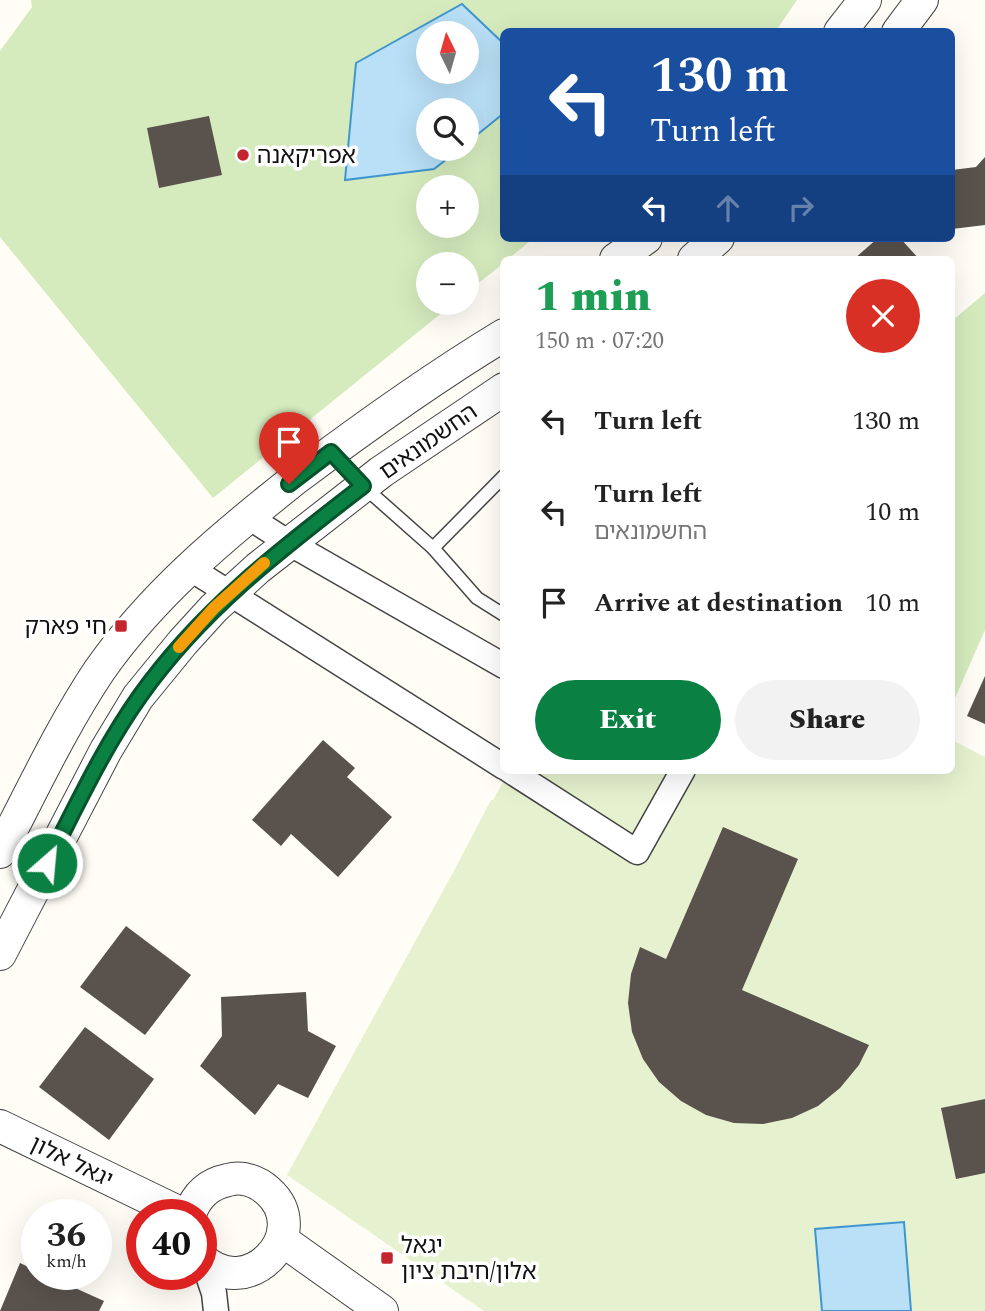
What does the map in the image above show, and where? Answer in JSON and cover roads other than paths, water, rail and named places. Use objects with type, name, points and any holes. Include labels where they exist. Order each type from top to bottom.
[{"type":"street","points":[[843,28],[865,0]]},
{"type":"street","points":[[901,28],[922,0]]},
{"type":"street","points":[[620,256],[640,242]]},
{"type":"street","points":[[697,256],[713,242]]},
{"type":"street","name":"החשמונאים","points":[[0,852],[65,727],[100,671],[188,567],[247,516],[331,452],[410,395],[500,338]]},
{"type":"street","name":"החשמונאים","points":[[0,954],[106,750],[138,697],[183,642],[230,593],[289,543],[363,486],[500,392]]},
{"type":"street","points":[[247,516],[289,543],[500,664]]},
{"type":"street","points":[[188,567],[500,764]]},
{"type":"street","points":[[515,774],[637,852],[680,774]]},
{"type":"street","name":"יגאל אלון","points":[[0,1126],[151,1199]]},
{"type":"street","points":[[197,1199],[216,1182],[232,1178],[247,1179],[261,1185],[273,1196],[281,1209],[284,1224],[282,1240],[269,1259],[248,1272],[217,1270]]},
{"type":"street","points":[[282,1240],[382,1311]]},
{"type":"street","points":[[213,1290],[216,1311]]},
{"type":"lane","points":[[331,452],[363,486],[433,548],[477,598],[500,612]]},
{"type":"lane","points":[[433,548],[500,480]]},
{"type":"water","points":[[462,4],[480,21],[431,21]]},
{"type":"water","points":[[480,21],[500,40],[500,116],[479,133],[479,98],[416,98],[416,161],[444,161],[434,169],[345,180],[356,63],[416,30],[416,84],[480,84]]},
{"type":"water","points":[[904,1222],[911,1311],[822,1311],[815,1229]]},
{"type":"place","name":"אפריקאנה","points":[[243,155]]},
{"type":"place","name":"חי פארק","points":[[121,626]]},
{"type":"place","name":"יגאל אלון/חיבת ציון","points":[[387,1258]]}]
